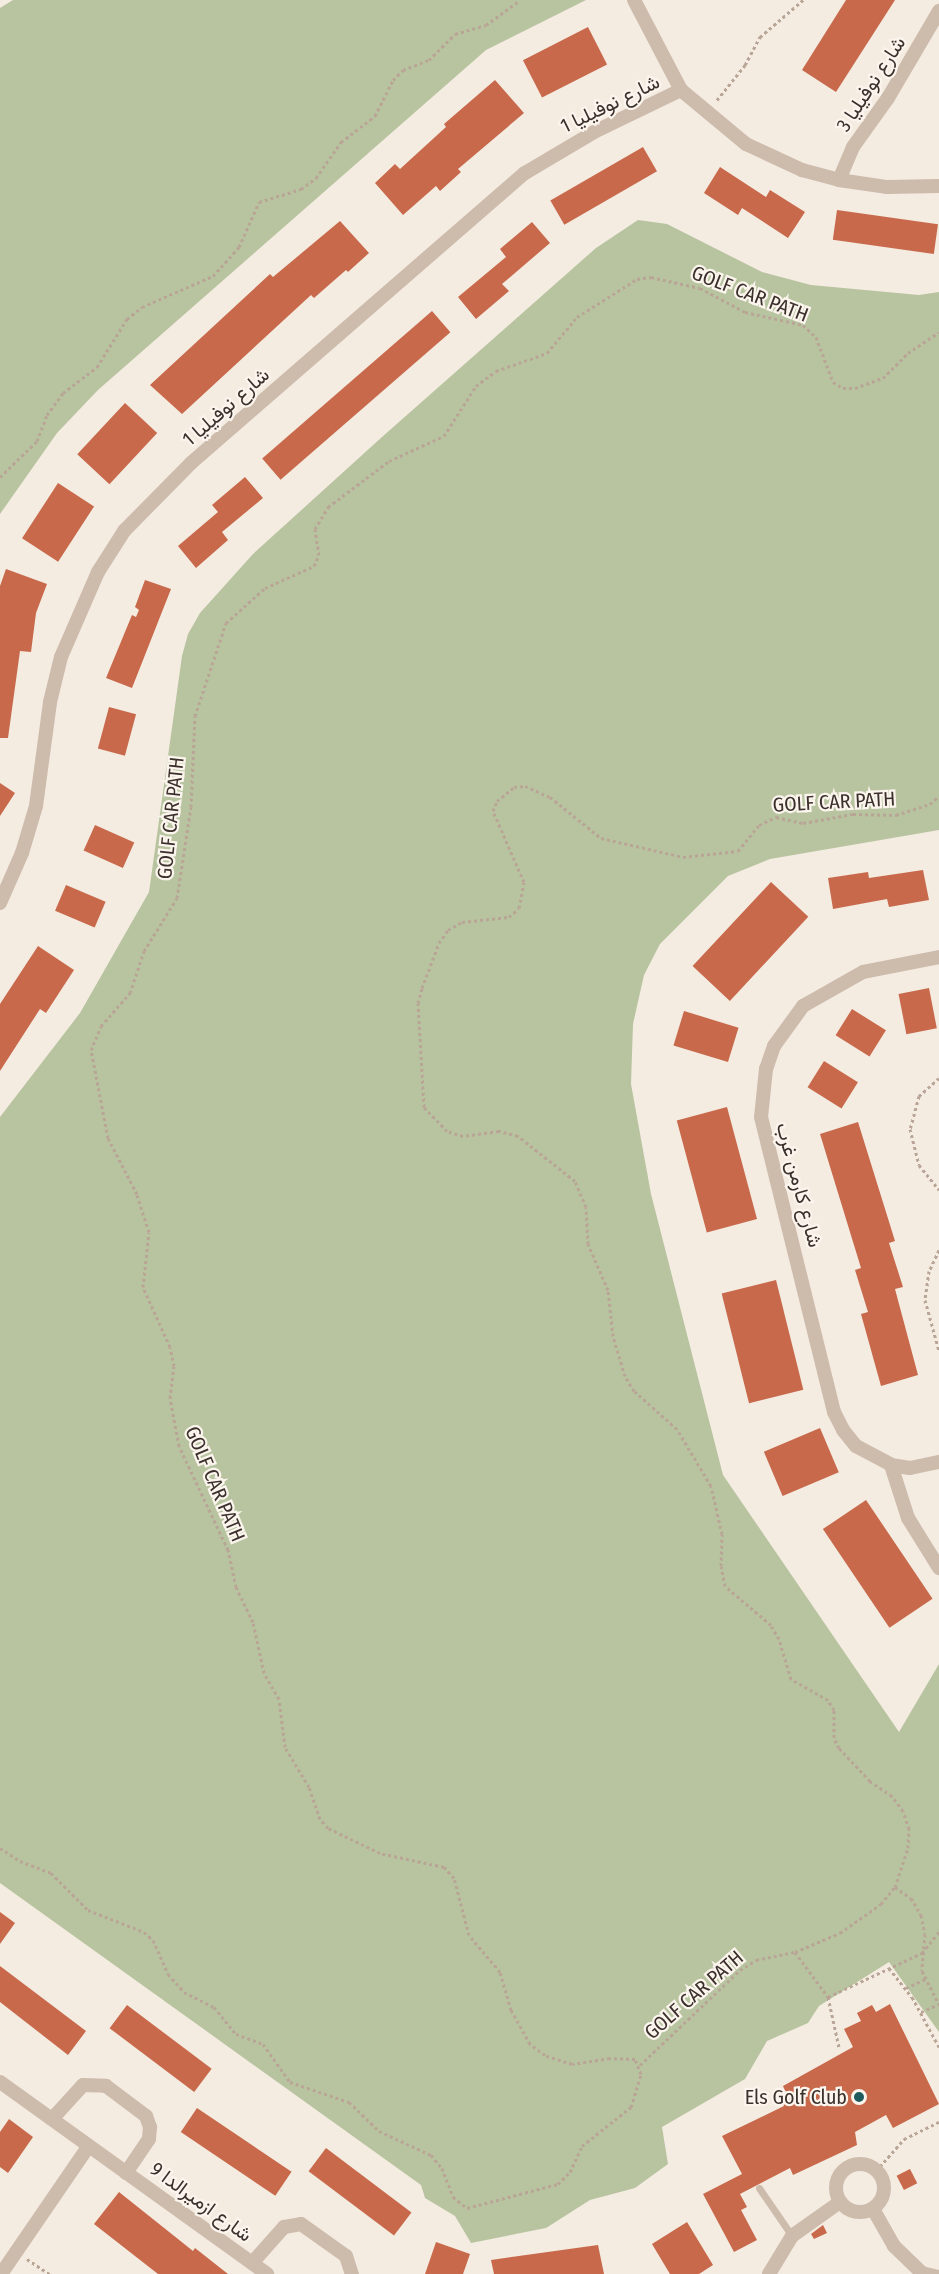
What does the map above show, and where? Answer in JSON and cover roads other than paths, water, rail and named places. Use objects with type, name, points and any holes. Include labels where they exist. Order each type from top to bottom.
[{"type":"street","name":"شارع نوفيليا 1","points":[[634,0],[681,90],[746,144],[773,159],[839,180],[887,187],[939,186]]},
{"type":"street","name":"شارع نوفيليا 3","points":[[839,180],[853,147],[888,98],[939,11]]},
{"type":"street","name":"شارع نوفيليا 1","points":[[0,903],[22,853],[36,806],[50,702],[61,657],[98,572],[124,531],[165,487],[525,173],[576,142],[681,90]]},
{"type":"street","name":"شارع كارمن غرب","points":[[891,1465],[856,1446],[834,1412],[764,1137],[761,1092],[774,1046],[803,1006],[863,972],[939,957]]},
{"type":"street","points":[[939,1462],[910,1468],[891,1465],[908,1518],[939,1568]]},
{"type":"street","name":"شارع ازميرالدا 9","points":[[0,2082],[267,2274]]},
{"type":"street","name":"شارع ازميرالدا 9","points":[[52,2119],[83,2085],[106,2086],[146,2116],[150,2127],[148,2139],[126,2173]]},
{"type":"street","points":[[1,2274],[88,2147]]},
{"type":"street","points":[[865,2165],[876,2171],[884,2193],[873,2209],[855,2212],[840,2202],[836,2184],[846,2168],[865,2165]]},
{"type":"street","points":[[769,2274],[792,2236],[840,2202]]},
{"type":"street","points":[[873,2209],[894,2246],[919,2271]]},
{"type":"street","name":"شارع ازميرالدا 9","points":[[252,2263],[284,2227],[301,2224],[346,2256],[351,2274]]},
{"type":"lane","points":[[759,2188],[792,2236]]},
{"type":"lane","points":[[919,2271],[939,2273]]},
{"type":"place","name":"Els Golf Club","points":[[859,2097]]}]
